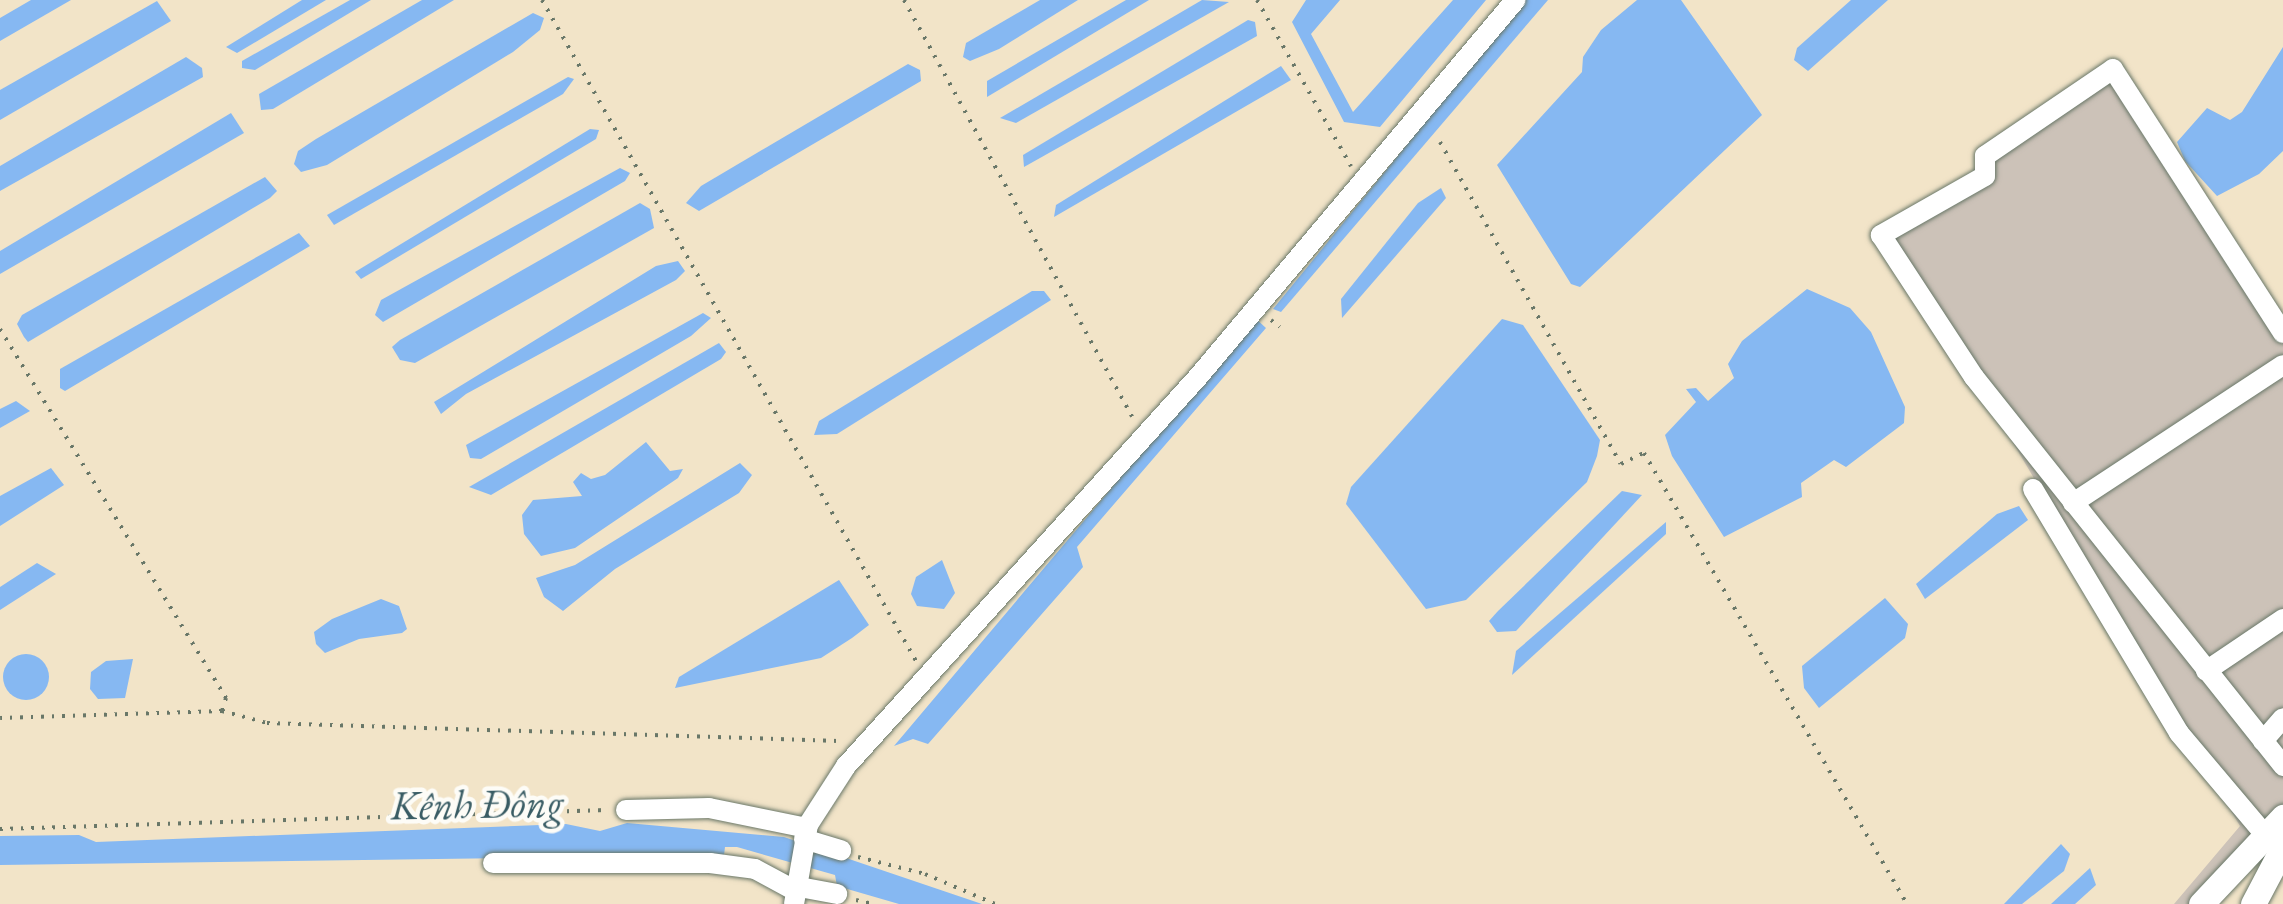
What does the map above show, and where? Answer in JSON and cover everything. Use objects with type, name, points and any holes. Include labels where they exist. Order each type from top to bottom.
[{"type":"main road","points":[[2202,904],[2277,833]]},
{"type":"main road","points":[[2253,904],[2277,833]]},
{"type":"street","points":[[794,890],[805,834],[859,752],[1143,437],[1516,0]]},
{"type":"street","points":[[2283,332],[2113,68],[1985,156],[1985,176],[1881,236],[1974,376],[2283,766]]},
{"type":"street","points":[[2073,503],[2283,365]]},
{"type":"street","points":[[2033,488],[2179,732],[2277,833]]},
{"type":"street","points":[[2206,671],[2283,619]]},
{"type":"street","points":[[2263,742],[2283,718]]},
{"type":"street","points":[[626,810],[710,808],[805,834],[841,850]]},
{"type":"street","points":[[493,863],[710,863],[755,868],[794,890],[837,894]]},
{"type":"path","points":[[542,0],[926,678]]},
{"type":"path","points":[[904,0],[1143,437]]},
{"type":"path","points":[[1257,0],[1345,158],[1366,178]]},
{"type":"path","points":[[1440,142],[1622,464],[1644,453],[1907,904]]},
{"type":"path","points":[[0,329],[226,698],[222,711]]},
{"type":"path","points":[[0,718],[222,711],[267,723],[826,737],[859,752]]},
{"type":"path","points":[[0,829],[626,810]]},
{"type":"path","points":[[841,850],[995,904]]},
{"type":"shaded area","points":[[2113,69],[2283,333],[2283,817],[2201,904],[2174,904],[2240,826],[1974,377],[1881,235],[1985,176],[1985,156]]},
{"type":"water","points":[[31,0],[71,0],[0,41],[0,18]]},
{"type":"water","points":[[302,0],[326,0],[237,53],[226,47]]},
{"type":"water","points":[[350,0],[371,0],[255,70],[242,68],[242,61]]},
{"type":"water","points":[[422,0],[454,0],[273,109],[261,110],[259,94]]},
{"type":"water","points":[[1040,0],[1078,0],[999,49],[970,61],[963,57],[966,43]]},
{"type":"water","points":[[1126,0],[1149,0],[987,97],[987,81]]},
{"type":"water","points":[[1202,0],[1229,2],[1016,123],[1000,118]]},
{"type":"water","points":[[1306,0],[1340,0],[1311,34],[1353,112],[1453,0],[1486,0],[1380,127],[1344,122],[1292,22]]},
{"type":"water","points":[[1525,0],[1548,0],[1281,312],[1273,309]]},
{"type":"water","points":[[1637,0],[1681,0],[1762,115],[1580,287],[1571,284],[1497,165],[1582,72],[1583,57],[1601,30]]},
{"type":"water","points":[[1851,0],[1888,0],[1808,71],[1794,60],[1797,48]]},
{"type":"water","points":[[157,1],[171,21],[0,120],[0,90]]},
{"type":"water","points":[[533,13],[544,18],[540,30],[513,52],[327,165],[301,172],[294,164],[298,151],[316,139]]},
{"type":"water","points":[[1248,20],[1255,22],[1257,36],[1024,167],[1023,155]]},
{"type":"water","points":[[2283,47],[2283,151],[2259,174],[2217,196],[2185,161],[2177,142],[2207,108],[2230,120],[2242,112]]},
{"type":"water","points":[[186,57],[202,68],[203,77],[0,191],[0,166]]},
{"type":"water","points":[[908,64],[920,70],[921,81],[699,211],[686,203],[701,186]]},
{"type":"water","points":[[1281,66],[1291,80],[1054,217],[1056,205]]},
{"type":"water","points":[[568,77],[574,79],[563,94],[334,225],[327,215]]},
{"type":"water","points":[[231,113],[244,133],[0,274],[0,251]]},
{"type":"water","points":[[590,129],[599,130],[596,139],[361,279],[355,272]]},
{"type":"water","points":[[620,168],[630,173],[625,181],[383,322],[375,315],[381,300]]},
{"type":"water","points":[[265,177],[277,191],[270,198],[28,342],[24,337],[17,324],[22,315]]},
{"type":"water","points":[[1441,188],[1446,198],[1342,318],[1341,299],[1418,203]]},
{"type":"water","points":[[640,203],[650,209],[654,228],[415,363],[400,360],[392,347],[400,340]]},
{"type":"water","points":[[299,233],[310,246],[65,391],[60,388],[60,369]]},
{"type":"water","points":[[678,261],[685,271],[676,280],[466,394],[441,414],[434,402],[656,266]]},
{"type":"water","points":[[1807,289],[1850,308],[1871,332],[1905,407],[1904,423],[1846,467],[1834,460],[1801,483],[1802,497],[1724,537],[1672,456],[1665,435],[1696,402],[1686,389],[1696,388],[1708,401],[1734,378],[1728,364],[1742,341]]},
{"type":"water","points":[[1032,291],[1044,291],[1051,300],[837,434],[814,435],[819,421]]},
{"type":"water","points":[[703,313],[711,318],[691,336],[481,459],[470,458],[466,445]]},
{"type":"water","points":[[1255,318],[1266,328],[1077,547],[1083,567],[928,744],[913,739],[894,746]]},
{"type":"water","points":[[1502,319],[1523,325],[1600,440],[1597,456],[1587,482],[1466,600],[1426,609],[1346,504],[1351,487]]},
{"type":"water","points":[[719,343],[726,352],[721,359],[491,495],[469,487]]},
{"type":"water","points":[[16,401],[30,411],[0,428],[0,409]]},
{"type":"water","points":[[646,442],[670,471],[683,469],[678,478],[575,548],[541,556],[524,534],[522,515],[533,500],[582,496],[573,482],[581,473],[591,479],[605,475]]},
{"type":"water","points":[[740,463],[752,475],[739,493],[615,569],[563,611],[544,597],[536,578],[575,565]]},
{"type":"water","points":[[51,468],[64,485],[0,526],[0,496]]},
{"type":"water","points":[[1622,491],[1642,495],[1516,631],[1497,632],[1489,621]]},
{"type":"water","points":[[2019,506],[2028,520],[1925,599],[1916,584],[1997,514]]},
{"type":"water","points":[[1666,522],[1666,534],[1512,675],[1516,651]]},
{"type":"water","points":[[942,560],[955,593],[944,609],[917,606],[911,594],[916,577]]},
{"type":"water","points":[[37,563],[56,574],[0,610],[0,587]]},
{"type":"water","points":[[839,580],[869,625],[852,638],[821,658],[675,688],[679,677]]},
{"type":"water","points":[[1885,598],[1908,624],[1905,638],[1819,708],[1804,688],[1802,666]]},
{"type":"water","points":[[381,599],[399,606],[407,629],[402,633],[359,639],[325,653],[316,644],[314,632],[332,619]]},
{"type":"water","points":[[26,654],[42,661],[49,677],[42,693],[26,700],[10,693],[3,677],[10,661]]},
{"type":"water","points":[[133,659],[125,698],[98,699],[90,689],[91,672],[106,661]]},
{"type":"water","points":[[627,823],[784,837],[982,904],[899,904],[837,886],[835,875],[737,847],[725,847],[724,855],[0,865],[0,836],[79,835],[96,842],[566,824],[600,831]]},
{"type":"water","points":[[2061,844],[2070,854],[2064,871],[2022,904],[2004,904]]},
{"type":"water","points":[[2090,868],[2096,885],[2075,904],[2051,904]]},
{"type":"water label","name":"Kênh Đông","points":[[477,804]]}]
